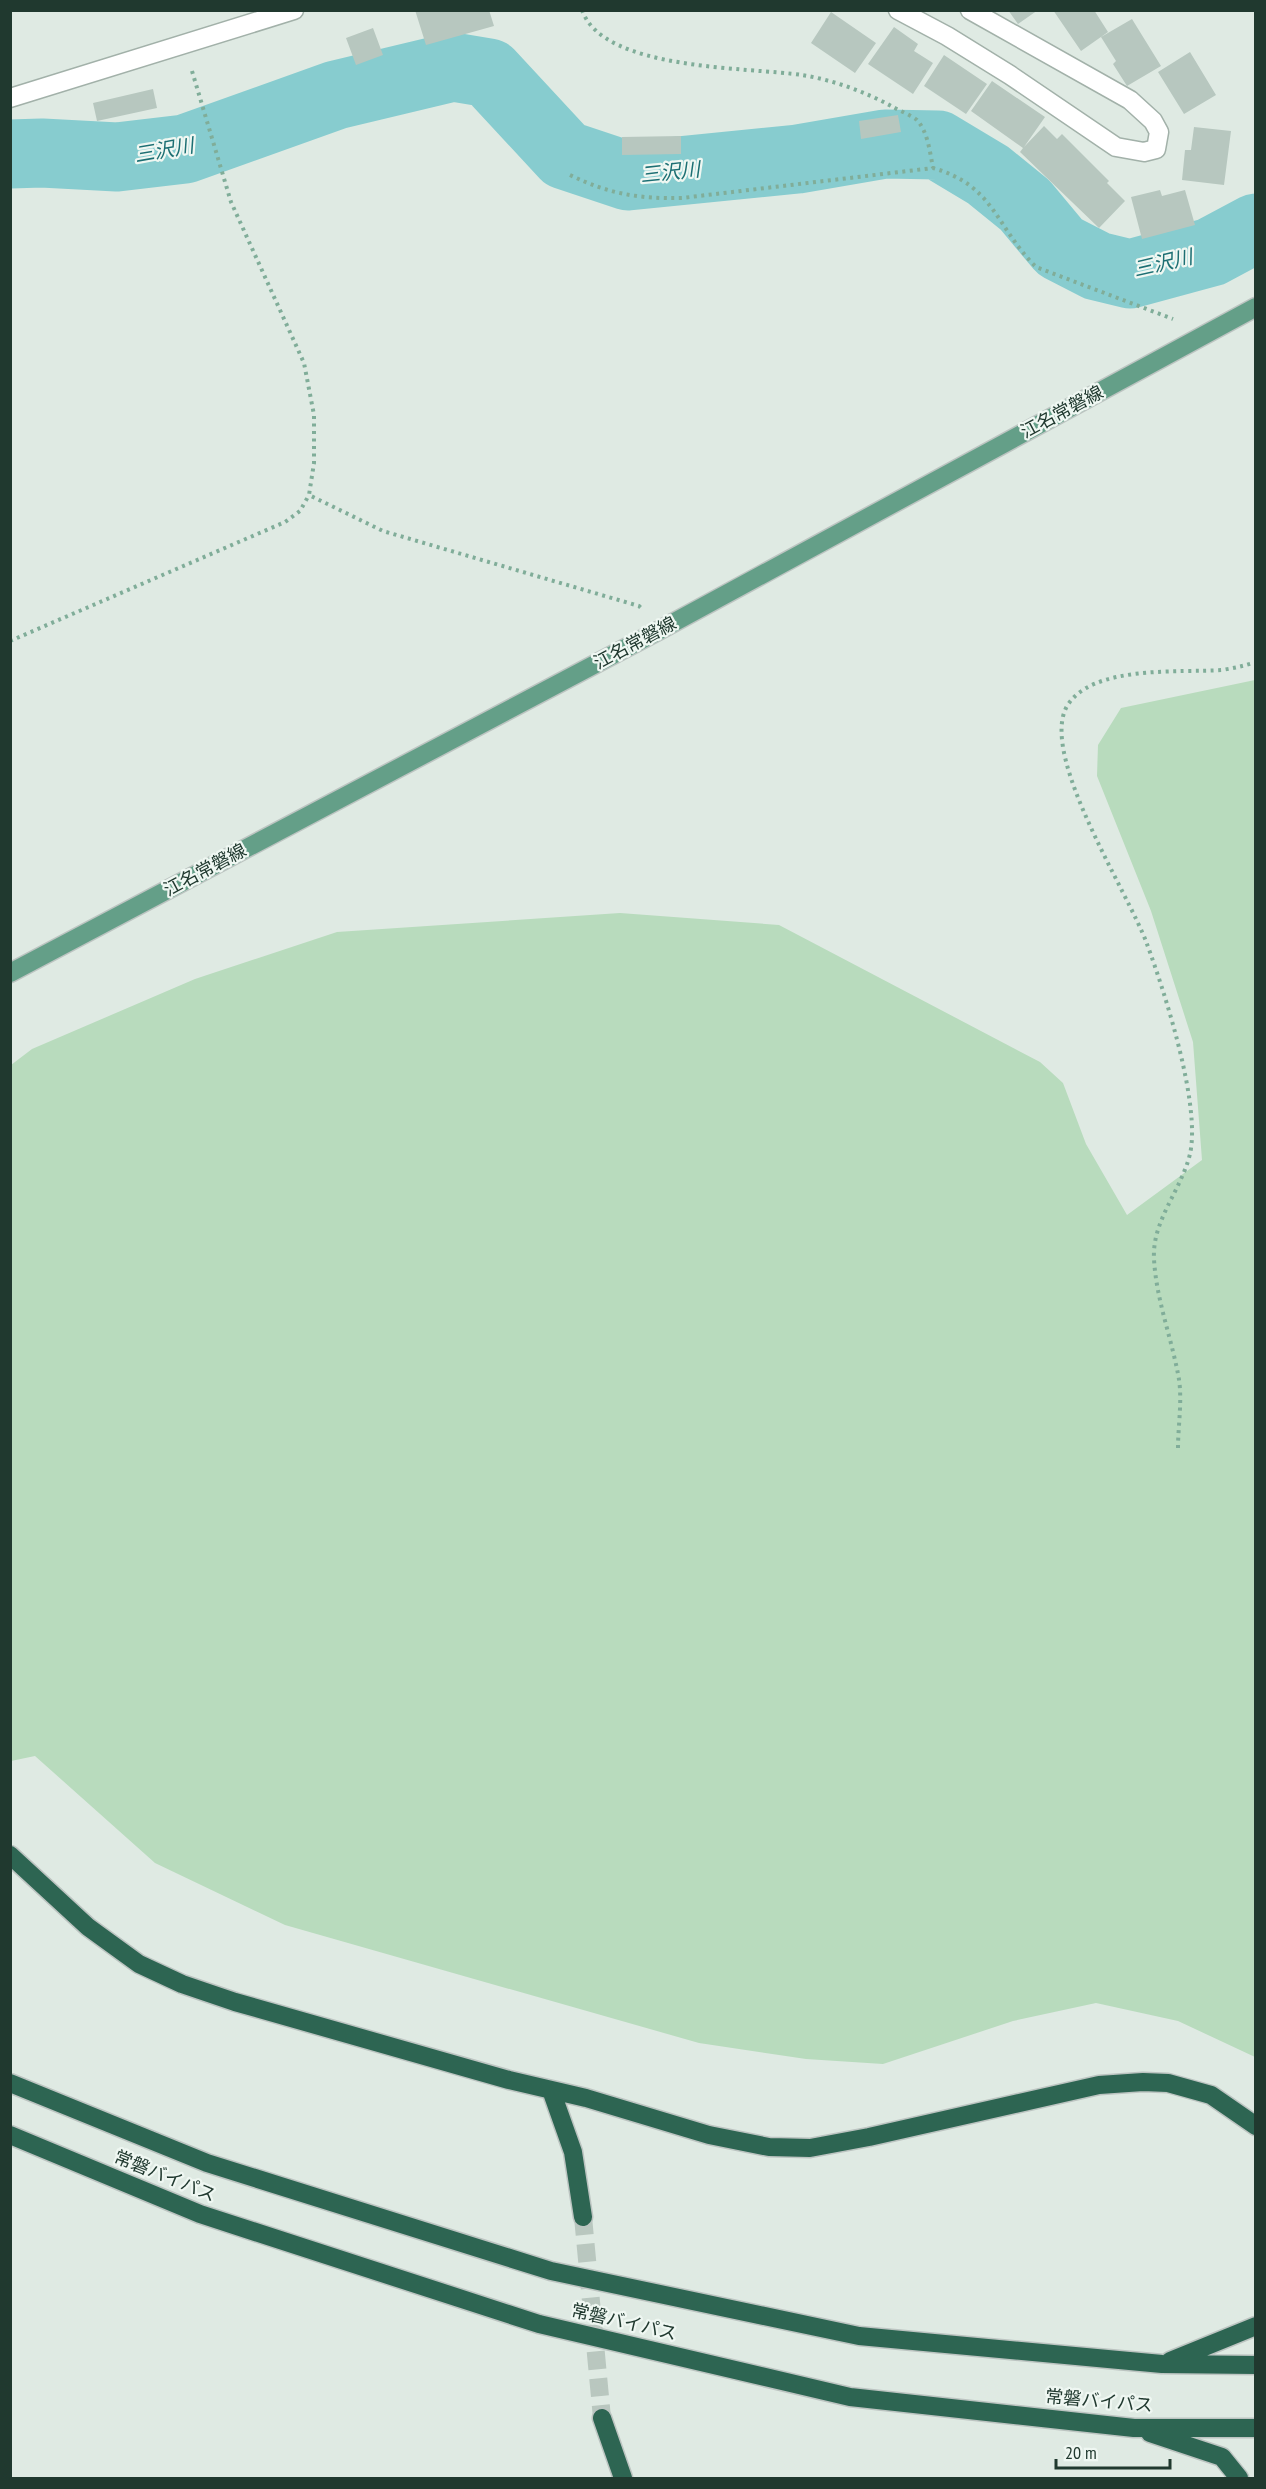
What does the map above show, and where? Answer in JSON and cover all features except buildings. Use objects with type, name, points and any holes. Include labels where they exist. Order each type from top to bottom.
[{"type":"highway","points":[[10,1855],[87,1927],[139,1964],[182,1984],[280,2015],[498,2077],[586,2098],[709,2135],[769,2147],[810,2148],[869,2137],[1099,2085],[1143,2082],[1168,2083],[1211,2095],[1256,2126]]},
{"type":"highway","name":"常磐バイパス","points":[[10,2083],[207,2163],[552,2271],[859,2336],[1162,2364],[1256,2365]]},
{"type":"highway","points":[[551,2090],[573,2152],[582,2217]]},
{"type":"highway","name":"常磐バイパス","points":[[10,2135],[200,2214],[539,2324],[850,2397],[1134,2427],[1256,2428]]},
{"type":"highway","points":[[1162,2364],[1256,2326]]},
{"type":"highway","points":[[602,2418],[623,2478]]},
{"type":"highway","points":[[1134,2427],[1222,2457],[1239,2478]]},
{"type":"main road","name":"江名常磐線","points":[[10,973],[658,631],[1256,307]]},
{"type":"street","points":[[10,98],[294,10]]},
{"type":"street","points":[[898,10],[947,36],[1010,75],[1116,147],[1144,152],[1156,149],[1159,132],[1153,121],[1130,100],[970,10]]},
{"type":"path","points":[[582,10],[594,31],[606,40],[630,51],[712,67],[801,75],[825,80],[889,105],[917,120],[925,134],[933,168]]},
{"type":"path","points":[[10,641],[285,522],[300,510],[309,495],[314,463],[314,415],[304,363],[231,202],[183,45]]},
{"type":"path","points":[[570,175],[618,194],[659,199],[933,168],[951,173],[973,186],[988,201],[1024,256],[1036,267],[1116,299],[1167,315],[1183,325],[1208,333]]},
{"type":"path","points":[[309,495],[383,531],[639,606],[658,631]]},
{"type":"path","points":[[1178,1448],[1179,1378],[1154,1259],[1156,1233],[1182,1182],[1191,1151],[1192,1114],[1178,1044],[1147,943],[1074,789],[1060,725],[1066,707],[1073,698],[1094,684],[1109,679],[1162,670],[1219,670],[1256,662]]},
{"type":"green space","points":[[1255,680],[1255,2057],[1178,2021],[1096,2003],[1013,2021],[883,2064],[806,2059],[699,2043],[285,1925],[155,1863],[35,1756],[11,1761],[11,1065],[32,1049],[195,979],[337,932],[620,913],[779,925],[1040,1062],[1063,1083],[1086,1144],[1127,1215],[1202,1160],[1193,1042],[1151,911],[1097,776],[1098,745],[1121,708]]},
{"type":"waterway","name":"三沢川","points":[[10,154],[42,153],[117,157],[185,149],[336,95],[453,67],[489,73],[565,155],[628,176],[798,159],[885,144],[938,145],[988,175],[1025,205],[1060,247],[1097,266],[1130,274],[1211,252],[1256,228]]},
{"type":"tunnel","points":[[583,2217],[602,2418]]}]
